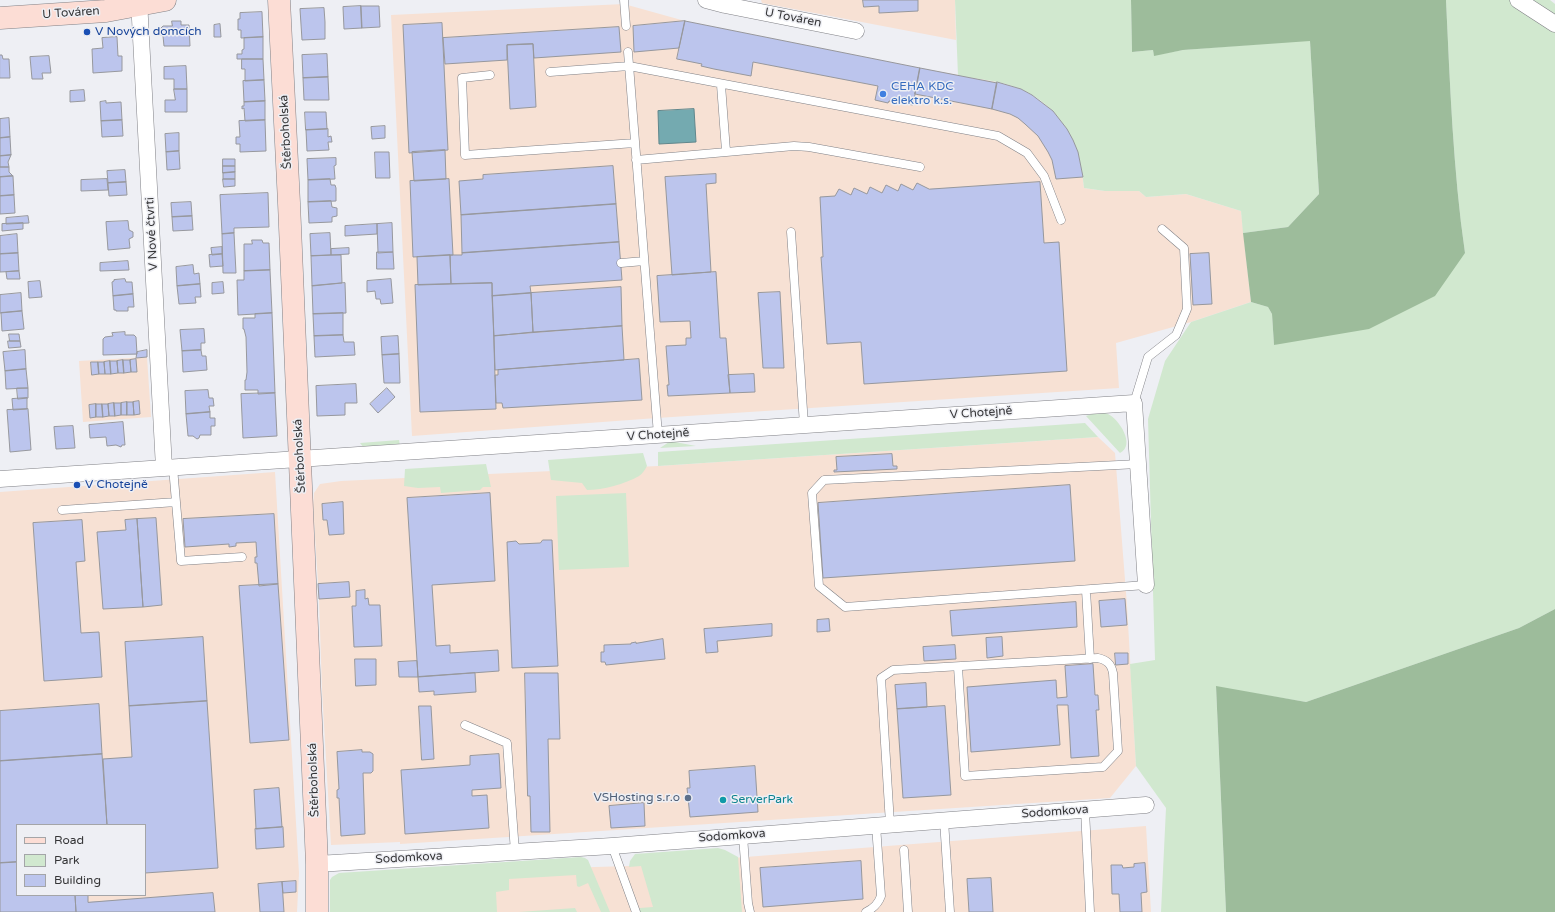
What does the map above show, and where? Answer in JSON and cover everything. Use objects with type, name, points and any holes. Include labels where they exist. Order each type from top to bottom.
[{"type":"street","name":"U Továren","points":[[0,18],[106,11],[139,2],[165,0]]},
{"type":"street","name":"Štěrboholská","points":[[279,0],[317,864],[317,912]]},
{"type":"street","name":"U Továren","points":[[706,0],[856,31]]},
{"type":"street","points":[[1518,0],[1555,24]]},
{"type":"street","name":"V Nové čtvrti","points":[[139,2],[169,468]]},
{"type":"street","name":"V Chotejně","points":[[0,479],[1134,403]]},
{"type":"street","points":[[1134,403],[1146,585]]},
{"type":"street","name":"Sodomkova","points":[[317,864],[612,846],[1146,805]]},
{"type":"lane","points":[[624,0],[626,26]]},
{"type":"lane","points":[[628,52],[658,435]]},
{"type":"lane","points":[[550,72],[629,66],[721,85],[998,136],[1027,153],[1044,176],[1061,220]]},
{"type":"lane","points":[[490,75],[462,78],[465,155],[635,143]]},
{"type":"lane","points":[[721,85],[726,151]]},
{"type":"lane","points":[[636,160],[726,151],[808,146],[920,167]]},
{"type":"lane","points":[[1134,403],[1148,357],[1176,335],[1187,309],[1184,248],[1162,229]]},
{"type":"lane","points":[[791,232],[804,425]]},
{"type":"lane","points":[[621,263],[644,261]]},
{"type":"lane","points":[[1138,464],[824,480],[812,493],[819,586],[845,607],[1146,585]]},
{"type":"lane","points":[[169,468],[176,502],[181,561],[242,557]]},
{"type":"lane","points":[[62,510],[176,502]]},
{"type":"lane","points":[[1086,590],[1090,659]]},
{"type":"lane","points":[[866,912],[878,904],[881,896],[883,825],[881,678],[893,670],[1098,658],[1109,663],[1112,667],[1118,751],[1103,767],[966,776],[958,667]]},
{"type":"lane","points":[[465,725],[507,743],[515,852]]},
{"type":"lane","points":[[1085,810],[1090,912]]},
{"type":"lane","points":[[944,820],[950,912]]},
{"type":"lane","points":[[743,836],[750,912]]},
{"type":"lane","points":[[612,846],[636,912]]},
{"type":"lane","points":[[904,850],[908,912]]},
{"type":"shaded area","points":[[761,0],[955,0],[956,40],[762,3]]},
{"type":"shaded area","points":[[624,4],[685,21],[997,82],[1021,89],[1053,111],[1067,129],[1078,152],[1084,188],[1105,191],[1139,191],[1146,197],[1186,194],[1241,211],[1251,302],[1191,322],[1116,343],[1119,388],[657,418],[412,436],[391,15]]},
{"type":"shaded area","points":[[147,357],[151,417],[83,422],[79,361]]},
{"type":"shaded area","points":[[1098,437],[1115,453],[1127,605],[1136,766],[1110,798],[400,844],[400,842],[331,845],[313,505],[314,493],[320,484],[341,481],[658,466]]},
{"type":"shaded area","points":[[275,472],[299,873],[297,912],[0,912],[0,492]]},
{"type":"shaded area","points":[[1146,826],[1151,912],[461,912],[461,871],[629,866]]},
{"type":"green space","points":[[955,0],[1131,0],[1132,52],[1153,50],[1154,55],[1183,50],[1310,40],[1319,194],[1288,227],[1243,233],[1241,211],[1186,194],[1146,197],[1139,191],[1105,191],[1084,188],[1082,171],[1071,138],[1053,111],[1040,100],[1009,85],[958,76]]},
{"type":"green space","points":[[1131,0],[1446,0],[1455,159],[1465,253],[1435,296],[1369,329],[1274,345],[1272,314],[1268,307],[1251,302],[1243,233],[1288,227],[1319,194],[1310,41],[1183,50],[1154,56],[1153,50],[1132,52]]},
{"type":"green space","points":[[1446,0],[1513,0],[1555,29],[1555,609],[1519,628],[1306,702],[1216,687],[1226,912],[1161,912],[1166,808],[1136,766],[1130,664],[1155,660],[1148,419],[1165,361],[1191,322],[1251,302],[1268,307],[1272,314],[1274,345],[1465,253],[1455,159]]},
{"type":"green space","points":[[1523,0],[1550,0],[1555,4],[1555,20]]},
{"type":"green space","points":[[1095,413],[1108,414],[1121,426],[1126,438],[1126,444],[1125,449],[1120,453],[1086,416]]},
{"type":"green space","points":[[1085,423],[1098,437],[658,466],[658,452]]},
{"type":"green space","points":[[399,440],[400,446],[364,448],[360,443]]},
{"type":"green space","points":[[669,442],[675,442],[696,446],[660,448]]},
{"type":"green space","points":[[643,453],[647,466],[642,473],[627,482],[614,486],[587,490],[582,483],[551,480],[548,460]]},
{"type":"green space","points":[[486,464],[491,487],[483,487],[480,490],[441,493],[440,487],[418,488],[404,486],[405,469]]},
{"type":"green space","points":[[626,493],[629,567],[559,570],[556,496]]},
{"type":"green space","points":[[1555,609],[1555,912],[1226,912],[1216,686],[1306,702],[1519,628]]},
{"type":"green space","points":[[718,848],[738,857],[742,912],[639,912],[640,908],[653,907],[641,866],[629,867],[630,861],[635,854]]},
{"type":"green space","points":[[581,857],[588,860],[610,912],[601,912],[588,883],[579,887],[577,886],[576,875],[509,879],[509,890],[496,892],[497,912],[330,912],[330,880],[339,873]]},
{"type":"green space","points":[[575,908],[577,912],[519,912]]},
{"type":"water","points":[[694,109],[696,142],[659,144],[658,111]]},
{"type":"building","points":[[863,0],[918,0],[918,11],[879,13],[879,6],[864,7]]},
{"type":"building","points":[[361,6],[379,6],[380,27],[362,28]]},
{"type":"building","points":[[361,6],[362,28],[344,29],[343,7]]},
{"type":"building","points":[[324,8],[325,39],[302,40],[300,9]]},
{"type":"building","points":[[262,12],[263,37],[241,38],[241,30],[238,30],[238,19],[240,19],[240,13]]},
{"type":"building","points":[[172,21],[181,21],[181,25],[189,25],[190,46],[164,46],[163,36],[159,34],[159,30],[163,26],[172,26]]},
{"type":"building","points":[[685,21],[920,68],[913,105],[889,101],[888,103],[875,100],[878,86],[753,62],[751,76],[714,69],[701,66],[702,64],[677,59]]},
{"type":"building","points":[[685,21],[679,48],[634,52],[633,26]]},
{"type":"building","points":[[442,23],[448,150],[409,153],[403,25]]},
{"type":"building","points":[[220,24],[221,37],[214,37],[214,25]]},
{"type":"building","points":[[619,27],[621,52],[534,58],[533,44],[507,45],[507,60],[445,64],[443,38]]},
{"type":"building","points":[[117,37],[118,56],[122,56],[122,71],[93,73],[92,49],[103,48],[102,38]]},
{"type":"building","points":[[263,37],[263,59],[237,59],[237,54],[242,54],[242,50],[244,49],[244,38]]},
{"type":"building","points":[[533,44],[536,107],[510,109],[507,45]]},
{"type":"building","points":[[327,54],[328,77],[303,78],[302,55]]},
{"type":"building","points":[[0,55],[2,55],[3,59],[9,59],[10,78],[0,78]]},
{"type":"building","points":[[49,56],[51,73],[42,73],[43,79],[32,79],[30,57]]},
{"type":"building","points":[[242,59],[263,59],[264,80],[245,81],[245,69],[242,69]]},
{"type":"building","points":[[186,66],[187,89],[174,89],[174,79],[164,79],[164,67]]},
{"type":"building","points":[[920,68],[997,83],[992,109],[915,94]]},
{"type":"building","points":[[328,77],[329,100],[304,100],[303,78]]},
{"type":"building","points":[[264,80],[265,101],[244,102],[243,81]]},
{"type":"building","points":[[997,82],[1021,89],[1032,95],[1053,111],[1067,129],[1073,140],[1078,152],[1083,177],[1056,179],[1052,160],[1038,136],[1018,118],[992,109]]},
{"type":"building","points":[[174,89],[187,89],[187,112],[165,112],[165,100],[175,100]]},
{"type":"building","points":[[84,90],[85,101],[70,102],[70,91]]},
{"type":"building","points":[[106,101],[106,103],[121,102],[122,120],[101,121],[100,102]]},
{"type":"building","points":[[265,101],[265,120],[245,121],[244,108],[242,109],[244,102]]},
{"type":"building","points":[[305,112],[326,112],[327,129],[306,130]]},
{"type":"building","points":[[9,118],[10,137],[0,138],[0,119]]},
{"type":"building","points":[[122,120],[123,136],[102,137],[101,121]]},
{"type":"building","points":[[265,120],[266,151],[240,152],[240,144],[236,144],[236,137],[240,137],[239,121]]},
{"type":"building","points":[[385,126],[385,138],[372,139],[371,127]]},
{"type":"building","points":[[328,129],[328,137],[331,136],[332,142],[328,142],[329,150],[307,151],[306,130]]},
{"type":"building","points":[[179,133],[179,151],[166,152],[165,134]]},
{"type":"building","points":[[10,137],[11,155],[0,156],[0,138]]},
{"type":"building","points":[[445,150],[446,179],[414,181],[412,152]]},
{"type":"building","points":[[179,151],[180,169],[167,170],[166,152]]},
{"type":"building","points":[[375,152],[389,152],[390,178],[376,178]]},
{"type":"building","points":[[11,155],[8,162],[9,167],[0,167],[0,156]]},
{"type":"building","points":[[336,158],[336,165],[334,166],[335,179],[308,180],[307,159]]},
{"type":"building","points":[[223,159],[235,159],[235,166],[223,166]]},
{"type":"building","points":[[223,166],[235,166],[235,172],[223,173]]},
{"type":"building","points":[[613,166],[616,204],[461,215],[459,181],[483,179],[483,175]]},
{"type":"building","points":[[0,167],[9,167],[9,172],[13,176],[0,177]]},
{"type":"building","points":[[125,170],[126,182],[108,183],[107,171]]},
{"type":"building","points":[[235,172],[235,179],[223,179],[223,173]]},
{"type":"building","points":[[716,174],[716,183],[706,184],[711,272],[672,275],[665,177]]},
{"type":"building","points":[[13,176],[14,195],[0,196],[0,177]]},
{"type":"building","points":[[107,179],[108,190],[81,191],[81,180]]},
{"type":"building","points":[[223,179],[235,179],[235,186],[224,187]]},
{"type":"building","points":[[330,179],[331,185],[335,185],[336,188],[336,201],[308,202],[308,180]]},
{"type":"building","points":[[449,179],[453,255],[413,257],[410,181]]},
{"type":"building","points":[[126,182],[127,195],[109,196],[108,183]]},
{"type":"building","points":[[1040,182],[1044,243],[1059,242],[1067,371],[864,384],[861,342],[827,344],[821,257],[823,257],[820,197],[835,196],[839,189],[851,195],[854,188],[867,194],[870,187],[882,193],[886,185],[898,191],[901,184],[913,190],[917,183],[929,189]]},
{"type":"building","points":[[268,193],[269,227],[234,228],[234,233],[222,234],[220,195]]},
{"type":"building","points":[[14,195],[15,213],[0,214],[0,196]]},
{"type":"building","points":[[331,201],[332,207],[337,208],[337,216],[332,217],[332,222],[309,223],[308,202]]},
{"type":"building","points":[[191,202],[192,216],[172,217],[171,203]]},
{"type":"building","points":[[616,204],[619,242],[462,253],[461,215]]},
{"type":"building","points":[[28,216],[29,223],[6,224],[6,218]]},
{"type":"building","points":[[192,216],[193,230],[173,231],[172,217]]},
{"type":"building","points":[[128,221],[129,230],[133,232],[133,237],[129,239],[130,248],[108,250],[106,222]]},
{"type":"building","points":[[23,223],[23,229],[2,231],[2,224]]},
{"type":"building","points":[[392,223],[393,252],[378,253],[377,224]]},
{"type":"building","points":[[377,224],[377,234],[345,236],[345,226]]},
{"type":"building","points":[[234,233],[236,273],[223,273],[222,234]]},
{"type":"building","points":[[330,233],[331,255],[311,256],[310,234]]},
{"type":"building","points":[[17,234],[18,253],[0,254],[0,236]]},
{"type":"building","points":[[252,240],[262,240],[263,243],[269,243],[270,270],[244,271],[244,244],[252,244]]},
{"type":"building","points":[[619,242],[622,280],[530,286],[531,293],[492,296],[492,283],[451,284],[450,255]]},
{"type":"building","points":[[222,247],[222,254],[212,255],[211,248]]},
{"type":"building","points":[[349,248],[349,254],[331,255],[331,249]]},
{"type":"building","points":[[377,252],[393,252],[394,269],[377,269]]},
{"type":"building","points":[[18,253],[19,271],[0,272],[0,254]]},
{"type":"building","points":[[1209,253],[1212,304],[1193,305],[1190,254]]},
{"type":"building","points":[[222,254],[223,266],[210,267],[209,255]]},
{"type":"building","points":[[341,255],[342,283],[312,286],[311,256]]},
{"type":"building","points":[[450,255],[451,284],[418,285],[417,257]]},
{"type":"building","points":[[128,261],[129,270],[100,271],[100,263]]},
{"type":"building","points":[[193,265],[194,274],[199,273],[200,284],[177,286],[176,267]]},
{"type":"building","points":[[270,270],[272,313],[238,315],[237,280],[244,280],[244,271]]},
{"type":"building","points":[[19,271],[20,279],[7,279],[6,272]]},
{"type":"building","points":[[716,272],[720,338],[726,338],[730,393],[668,396],[667,385],[669,385],[666,346],[686,345],[686,338],[691,338],[690,321],[660,322],[657,276]]},
{"type":"building","points":[[125,279],[126,282],[132,282],[133,294],[113,296],[112,282],[114,280]]},
{"type":"building","points":[[391,279],[393,303],[381,304],[380,299],[376,299],[375,291],[367,292],[367,281]]},
{"type":"building","points":[[40,281],[42,297],[29,298],[28,282]]},
{"type":"building","points":[[223,282],[224,293],[212,294],[212,283]]},
{"type":"building","points":[[345,283],[346,313],[313,314],[312,286]]},
{"type":"building","points":[[492,283],[496,409],[420,412],[415,285]]},
{"type":"building","points":[[200,284],[201,297],[195,297],[196,303],[179,304],[177,286]]},
{"type":"building","points":[[621,287],[622,326],[533,332],[531,293]]},
{"type":"building","points":[[780,292],[784,368],[763,368],[758,293]]},
{"type":"building","points":[[21,293],[22,311],[0,313],[0,295]]},
{"type":"building","points":[[531,293],[533,332],[494,336],[492,296]]},
{"type":"building","points":[[133,294],[134,307],[128,307],[128,311],[114,310],[113,296]]},
{"type":"building","points":[[22,311],[24,329],[2,331],[1,313]]},
{"type":"building","points":[[272,313],[275,393],[258,394],[258,390],[245,390],[247,372],[246,337],[243,329],[243,318],[255,318],[255,314]]},
{"type":"building","points":[[343,313],[343,335],[314,336],[313,314]]},
{"type":"building","points":[[622,326],[624,360],[495,370],[494,336]]},
{"type":"building","points":[[204,329],[205,343],[201,343],[201,350],[182,351],[180,330]]},
{"type":"building","points":[[125,332],[125,335],[134,335],[136,337],[137,354],[103,355],[103,339],[105,337],[113,336],[112,333]]},
{"type":"building","points":[[9,334],[19,334],[20,341],[10,341]]},
{"type":"building","points":[[343,335],[344,342],[354,342],[355,355],[315,357],[314,336]]},
{"type":"building","points":[[398,336],[399,354],[382,355],[381,337]]},
{"type":"building","points":[[8,341],[20,341],[21,347],[9,348]]},
{"type":"building","points":[[25,350],[26,369],[5,371],[3,352]]},
{"type":"building","points":[[147,350],[147,357],[136,358],[137,352]]},
{"type":"building","points":[[201,350],[202,356],[206,356],[207,370],[183,372],[182,351]]},
{"type":"building","points":[[399,354],[400,383],[384,383],[382,355]]},
{"type":"building","points":[[136,359],[137,372],[131,372],[130,360]]},
{"type":"building","points":[[639,359],[642,400],[503,408],[502,403],[496,403],[495,375],[498,375],[498,370]]},
{"type":"building","points":[[123,360],[124,373],[118,373],[117,361]]},
{"type":"building","points":[[123,360],[130,360],[131,372],[124,373]]},
{"type":"building","points":[[110,361],[117,361],[118,373],[111,374]]},
{"type":"building","points":[[110,361],[111,374],[105,374],[104,362]]},
{"type":"building","points":[[91,362],[98,362],[99,374],[92,375]]},
{"type":"building","points":[[98,362],[104,362],[105,374],[99,374]]},
{"type":"building","points":[[26,369],[28,388],[6,389],[5,371]]},
{"type":"building","points":[[754,374],[755,392],[730,393],[728,375]]},
{"type":"building","points":[[356,384],[357,403],[345,403],[345,415],[317,416],[316,386]]},
{"type":"building","points":[[17,388],[28,388],[28,398],[18,399]]},
{"type":"building","points":[[387,388],[395,397],[378,413],[370,404]]},
{"type":"building","points":[[208,390],[209,398],[213,398],[214,406],[209,406],[210,412],[186,414],[185,391]]},
{"type":"building","points":[[275,393],[277,436],[243,438],[241,394]]},
{"type":"building","points":[[27,398],[27,409],[13,410],[12,399]]},
{"type":"building","points":[[139,401],[140,414],[134,415],[133,402]]},
{"type":"building","points":[[127,402],[133,402],[134,415],[127,415]]},
{"type":"building","points":[[127,402],[127,415],[121,415],[121,403]]},
{"type":"building","points":[[114,403],[121,403],[121,415],[115,416]]},
{"type":"building","points":[[114,403],[115,416],[109,416],[108,404]]},
{"type":"building","points":[[96,404],[96,417],[90,418],[89,405]]},
{"type":"building","points":[[96,404],[102,404],[103,417],[96,417]]},
{"type":"building","points":[[102,404],[108,404],[109,416],[103,417]]},
{"type":"building","points":[[28,409],[31,450],[10,452],[7,410]]},
{"type":"building","points":[[210,412],[210,418],[215,418],[215,426],[211,426],[211,435],[200,435],[197,439],[193,436],[188,436],[186,414]]},
{"type":"building","points":[[123,422],[125,445],[122,445],[121,447],[116,445],[107,446],[106,437],[90,438],[89,425]]},
{"type":"building","points":[[73,426],[75,448],[56,449],[54,427]]},
{"type":"building","points":[[892,454],[893,466],[897,466],[897,469],[834,472],[834,470],[837,470],[836,457]]},
{"type":"building","points":[[1070,485],[1075,561],[823,578],[818,503]]},
{"type":"building","points":[[490,493],[495,581],[432,585],[436,646],[450,645],[450,653],[498,650],[499,671],[418,677],[407,498]]},
{"type":"building","points":[[343,502],[344,534],[329,535],[327,520],[323,520],[322,504]]},
{"type":"building","points":[[274,514],[278,584],[259,586],[257,563],[255,563],[255,557],[257,557],[256,542],[236,543],[236,546],[229,547],[229,544],[185,547],[183,519]]},
{"type":"building","points":[[156,518],[162,605],[143,607],[137,519]]},
{"type":"building","points":[[137,519],[143,607],[103,609],[97,532],[126,530],[125,520]]},
{"type":"building","points":[[82,520],[85,561],[76,562],[81,633],[99,632],[102,677],[44,681],[33,523]]},
{"type":"building","points":[[543,540],[552,540],[558,666],[512,668],[507,542],[516,541],[519,544],[540,543]]},
{"type":"building","points":[[349,582],[350,597],[319,599],[318,584]]},
{"type":"building","points":[[278,584],[289,740],[250,743],[239,586]]},
{"type":"building","points":[[365,590],[365,599],[368,598],[369,605],[380,605],[382,646],[354,647],[352,606],[356,606],[356,591]]},
{"type":"building","points":[[1125,599],[1127,625],[1101,627],[1099,601]]},
{"type":"building","points":[[1076,602],[1077,627],[952,636],[950,611]]},
{"type":"building","points":[[829,619],[830,631],[817,632],[817,620]]},
{"type":"building","points":[[772,624],[772,636],[717,641],[718,652],[706,653],[704,629]]},
{"type":"building","points":[[203,637],[207,701],[129,706],[125,642]]},
{"type":"building","points":[[1002,637],[1003,656],[987,658],[986,638]]},
{"type":"building","points":[[663,639],[665,659],[606,665],[605,662],[601,662],[601,652],[604,652],[604,645],[631,644],[636,642]]},
{"type":"building","points":[[955,645],[956,659],[924,661],[923,647]]},
{"type":"building","points":[[1115,653],[1128,653],[1128,664],[1116,665]]},
{"type":"building","points":[[355,659],[376,659],[376,685],[356,686]]},
{"type":"building","points":[[417,661],[418,677],[399,677],[398,662]]},
{"type":"building","points":[[1093,664],[1095,695],[1098,695],[1099,710],[1096,710],[1099,756],[1071,758],[1068,705],[1057,705],[1060,745],[971,752],[967,687],[1056,680],[1057,698],[1067,697],[1065,666]]},
{"type":"building","points":[[475,673],[476,692],[434,695],[434,691],[419,692],[418,677]]},
{"type":"building","points":[[525,673],[558,673],[560,739],[548,739],[550,832],[531,832],[530,796],[528,796]]},
{"type":"building","points":[[926,683],[927,707],[897,709],[895,685]]},
{"type":"building","points":[[207,701],[218,868],[146,873],[146,824],[107,824],[103,759],[132,757],[129,706]]},
{"type":"building","points":[[99,704],[102,754],[0,761],[0,711]]},
{"type":"building","points":[[419,706],[431,706],[434,759],[422,760]]},
{"type":"building","points":[[945,706],[951,795],[903,798],[897,709]]},
{"type":"building","points":[[362,750],[362,752],[370,752],[373,754],[373,771],[371,773],[363,773],[365,834],[341,836],[339,798],[337,798],[337,790],[339,789],[337,752]]},
{"type":"building","points":[[102,754],[107,824],[16,824],[16,862],[0,863],[0,761]]},
{"type":"building","points":[[499,754],[501,788],[472,790],[472,796],[487,795],[489,828],[405,834],[401,770],[470,765],[470,756]]},
{"type":"building","name":"ServerPark","points":[[755,766],[758,812],[690,817],[687,788],[690,788],[689,771]]},
{"type":"building","points":[[279,788],[282,827],[256,829],[254,790]]},
{"type":"building","points":[[644,803],[645,826],[611,828],[609,806]]},
{"type":"building","points":[[283,827],[284,847],[256,849],[255,829]]},
{"type":"building","points":[[861,861],[863,899],[763,907],[760,868]]},
{"type":"building","points":[[16,862],[16,896],[75,896],[76,912],[0,912],[0,863]]},
{"type":"building","points":[[1145,863],[1147,892],[1141,893],[1142,912],[1120,912],[1119,894],[1112,894],[1111,865],[1122,865],[1123,868],[1134,867],[1134,864]]},
{"type":"building","points":[[991,878],[993,912],[969,912],[967,879]]},
{"type":"building","points":[[296,881],[296,892],[283,893],[282,882]]},
{"type":"building","points":[[282,882],[284,912],[260,912],[258,884]]},
{"type":"building","points":[[213,893],[215,912],[76,912],[75,896],[88,896],[88,902]]},
{"type":"place","name":"V Nových domcích","points":[[87,32]]},
{"type":"place","name":"CEHA KDC elektro k.s.","points":[[883,94]]},
{"type":"place","name":"V Chotejně","points":[[77,485]]},
{"type":"place","name":"VSHosting s.r.o","points":[[688,798]]},
{"type":"place","name":"ServerPark","points":[[723,800]]}]
